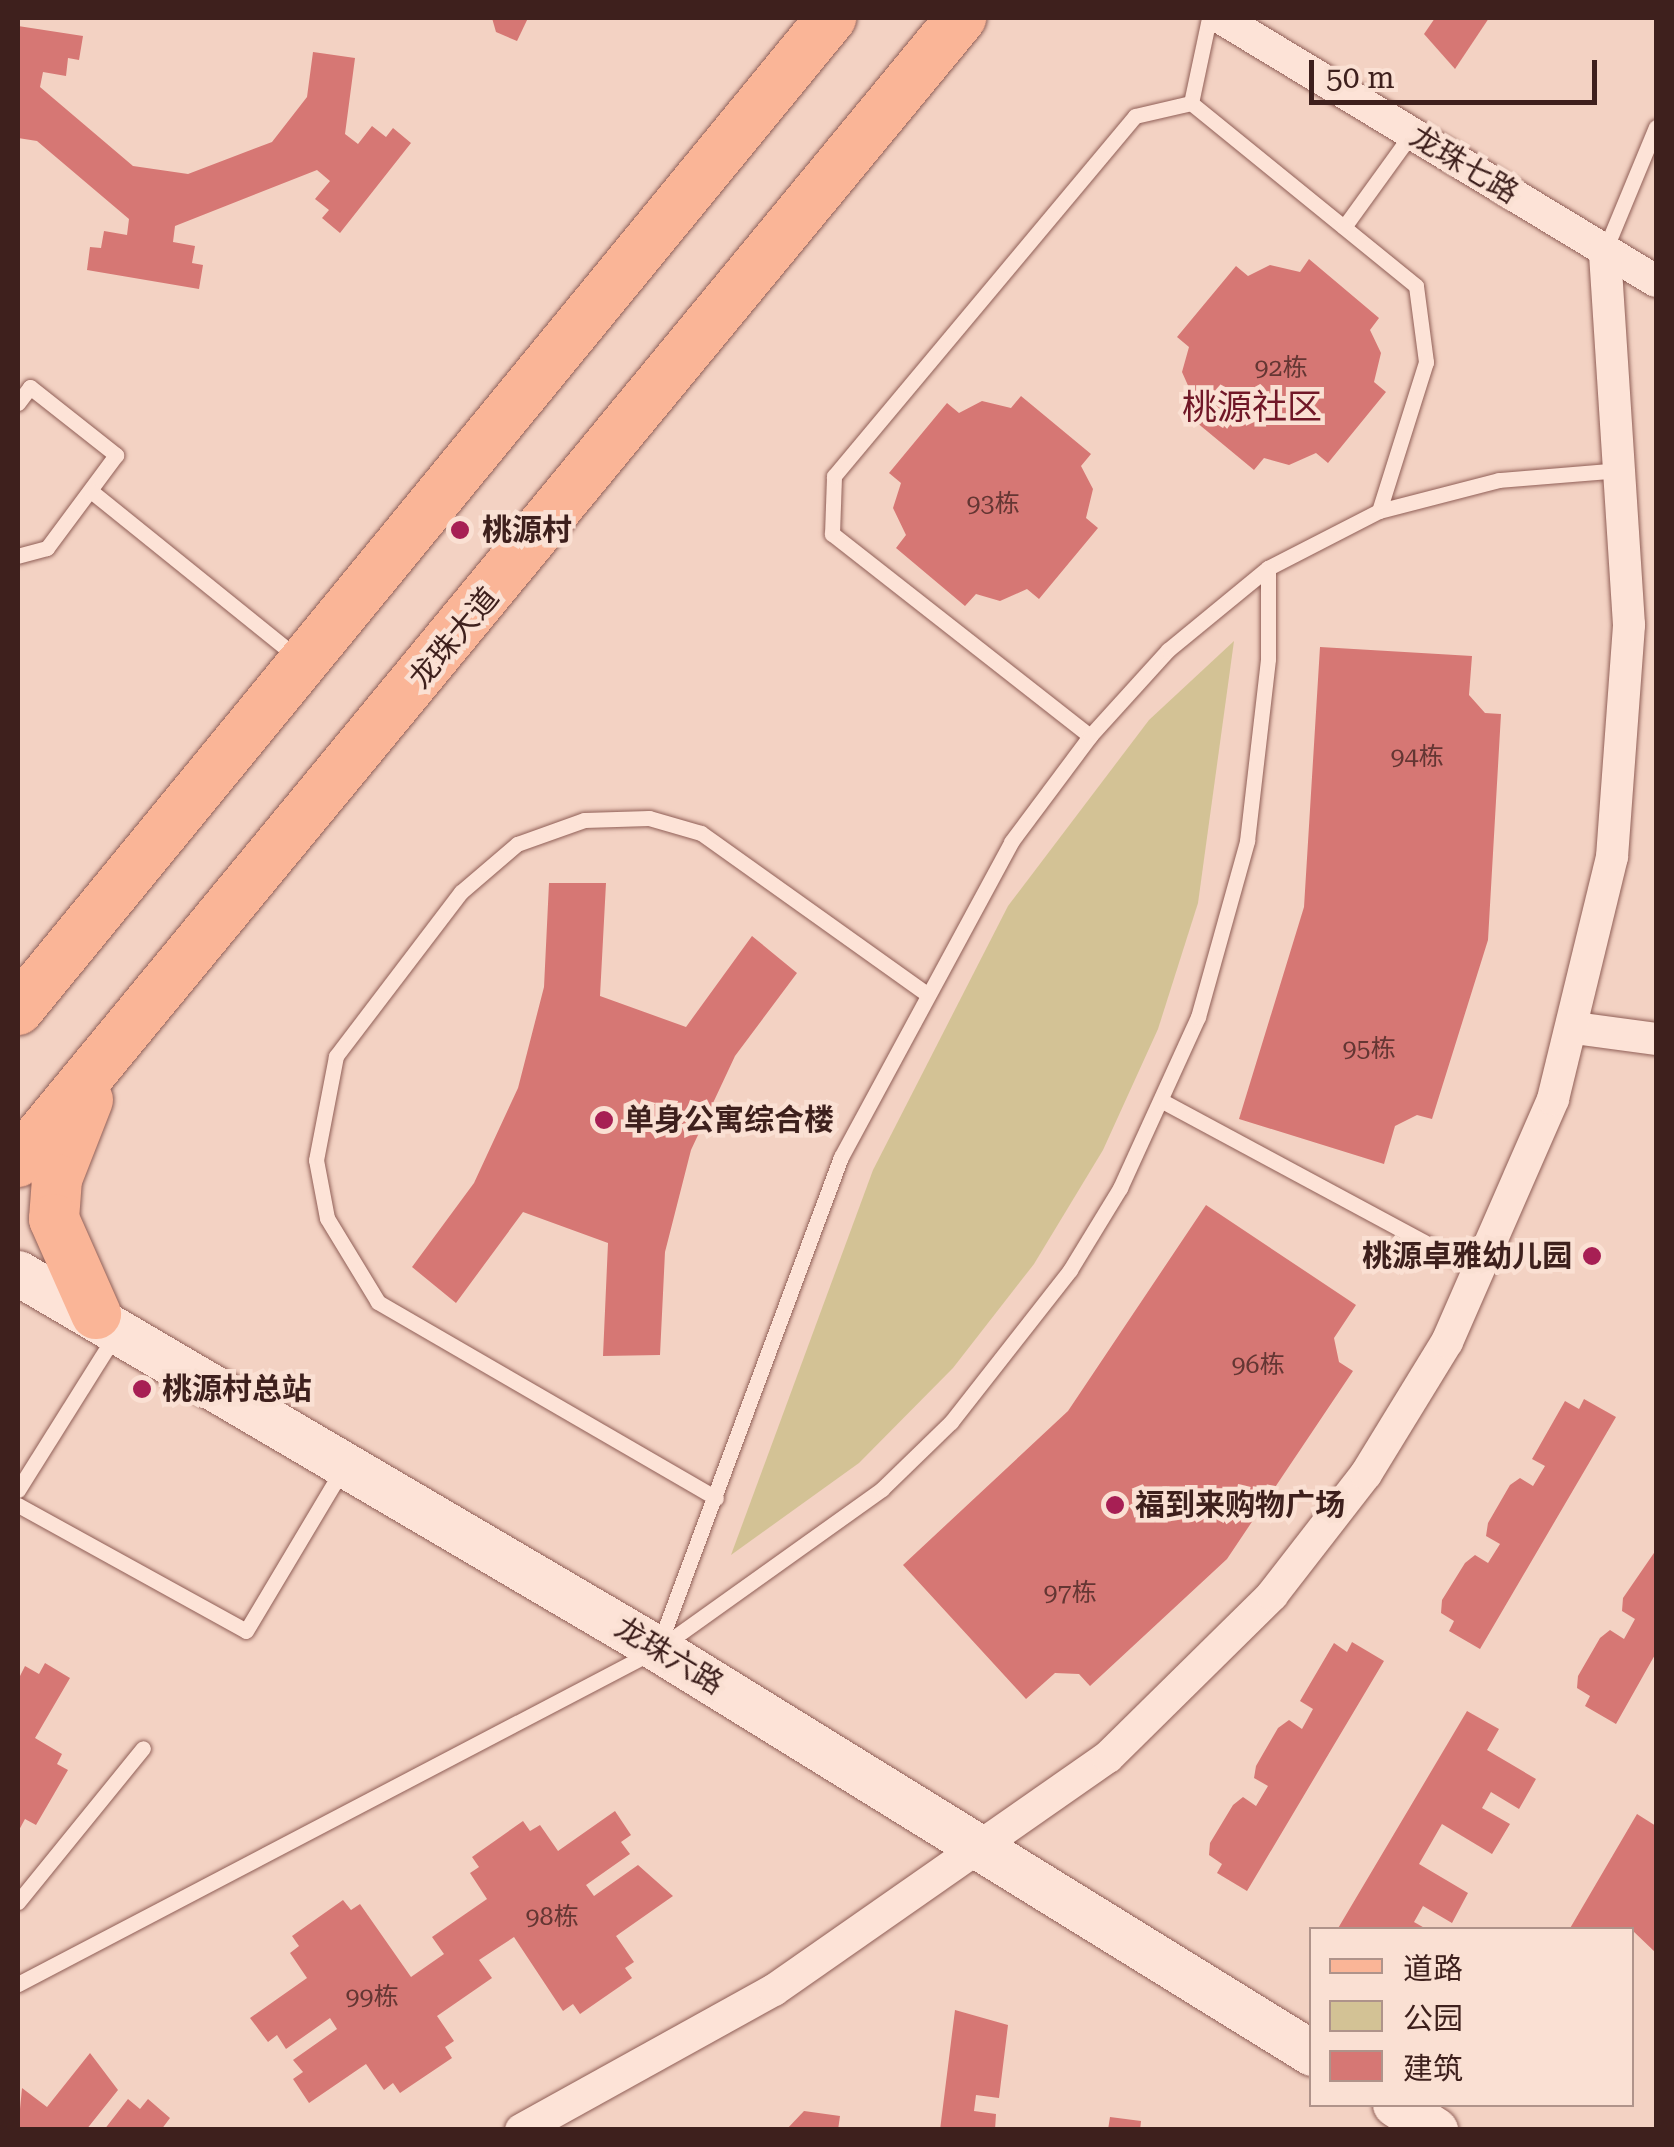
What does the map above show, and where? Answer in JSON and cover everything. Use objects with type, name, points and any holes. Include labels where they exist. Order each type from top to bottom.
[{"type":"main road","points":[[18,1010],[831,18]]},
{"type":"main road","name":"龙珠大道","points":[[18,1162],[962,18]]},
{"type":"main road","points":[[108,1322],[54,1219],[57,1179],[129,1030]]},
{"type":"street","name":"龙珠七路","points":[[1221,18],[1656,281]]},
{"type":"street","points":[[539,2126],[774,1990],[986,1850],[1166,1706],[1272,1595],[1377,1458],[1482,1274],[1575,1028],[1622,780],[1629,625],[1605,250]]},
{"type":"street","points":[[1575,1028],[1656,1039]]},
{"type":"street","name":"龙珠六路","points":[[18,1273],[108,1322],[658,1649],[1309,2050]]},
{"type":"street","points":[[1400,2107],[1436,2130]]},
{"type":"lane","points":[[1191,102],[1209,18]]},
{"type":"lane","points":[[1191,102],[1416,286],[1427,318],[1426,362],[1379,510]]},
{"type":"lane","points":[[1090,736],[832,534],[834,476],[1136,116],[1191,102]]},
{"type":"lane","points":[[1605,250],[1656,127]]},
{"type":"lane","points":[[1344,227],[1412,133]]},
{"type":"lane","points":[[18,403],[30,386],[116,455],[48,548],[18,556]]},
{"type":"lane","points":[[658,1649],[842,1156],[924,992],[1011,842],[1090,736],[1168,650],[1268,568],[1379,510],[1499,480],[1620,470]]},
{"type":"lane","points":[[91,491],[305,664]]},
{"type":"lane","points":[[18,1984],[658,1649],[882,1489],[950,1422],[1070,1270],[1164,1102],[1226,930],[1247,841],[1267,677],[1268,568]]},
{"type":"lane","points":[[716,1498],[378,1302],[327,1218],[316,1160],[336,1056],[461,892],[518,844],[584,820],[649,818],[701,833],[924,992]]},
{"type":"lane","points":[[1164,1102],[1482,1274]]},
{"type":"lane","points":[[18,1490],[108,1322]]},
{"type":"lane","points":[[18,1504],[246,1631],[346,1462]]},
{"type":"lane","points":[[18,1902],[143,1748]]},
{"type":"green space","points":[[1234,641],[1198,903],[1158,1029],[1103,1150],[1034,1264],[953,1368],[859,1463],[731,1555],[873,1170],[1008,906],[1149,720]]},
{"type":"building","points":[[492,18],[528,18],[517,41],[496,32]]},
{"type":"building","points":[[1435,18],[1489,18],[1455,69],[1424,34]]},
{"type":"building","points":[[18,26],[83,36],[79,60],[68,58],[66,76],[43,72],[40,87],[133,166],[188,174],[272,142],[307,97],[313,52],[355,58],[345,134],[358,144],[372,126],[386,137],[393,128],[411,143],[340,233],[322,218],[329,210],[315,199],[330,181],[317,170],[175,226],[173,242],[195,246],[192,263],[203,265],[199,289],[87,270],[90,247],[101,248],[104,231],[127,235],[129,219],[37,141],[18,138]]},
{"type":"building","points":[[1309,259],[1379,318],[1370,330],[1381,353],[1374,382],[1386,392],[1328,463],[1316,453],[1289,465],[1264,458],[1254,470],[1184,412],[1194,399],[1182,372],[1189,347],[1177,337],[1236,266],[1248,276],[1270,265],[1300,272]]},
{"type":"building","points":[[1021,396],[1091,454],[1081,466],[1093,489],[1086,518],[1098,528],[1039,599],[1027,589],[1000,601],[976,594],[965,606],[896,548],[906,535],[893,508],[901,483],[889,473],[947,403],[959,413],[982,401],[1011,408]]},
{"type":"building","points":[[1320,647],[1472,656],[1469,695],[1485,713],[1501,714],[1488,940],[1432,1119],[1417,1115],[1395,1126],[1384,1164],[1239,1119],[1304,907]]},
{"type":"building","name":"单身公寓综合楼","points":[[549,883],[606,883],[600,996],[686,1027],[752,936],[797,973],[735,1056],[691,1150],[665,1252],[660,1355],[603,1356],[608,1243],[523,1212],[456,1303],[412,1267],[474,1183],[518,1088],[544,987]]},
{"type":"building","name":"福到来购物广场","points":[[1206,1205],[1356,1305],[1334,1338],[1339,1362],[1353,1371],[1227,1559],[1090,1686],[1079,1674],[1055,1673],[1026,1699],[903,1565],[1068,1411]]},
{"type":"building","points":[[1584,1399],[1616,1417],[1480,1649],[1449,1631],[1454,1621],[1441,1613],[1442,1600],[1465,1563],[1475,1555],[1488,1563],[1500,1544],[1486,1536],[1488,1523],[1510,1485],[1520,1478],[1533,1486],[1545,1466],[1532,1459],[1565,1401],[1579,1409]]},
{"type":"building","points":[[1656,1550],[1656,1653],[1616,1724],[1585,1706],[1590,1696],[1577,1688],[1578,1676],[1600,1638],[1610,1630],[1624,1639],[1635,1619],[1622,1611],[1623,1598]]},
{"type":"building","points":[[1352,1642],[1384,1661],[1247,1891],[1217,1873],[1222,1864],[1209,1855],[1210,1843],[1233,1805],[1243,1797],[1256,1806],[1268,1786],[1254,1778],[1256,1766],[1278,1728],[1289,1720],[1302,1729],[1313,1709],[1300,1701],[1334,1643],[1347,1652]]},
{"type":"building","points":[[45,1663],[70,1678],[35,1738],[62,1754],[57,1764],[68,1770],[36,1825],[25,1819],[18,1832],[18,1680],[25,1666],[39,1674]]},
{"type":"building","points":[[1467,1711],[1499,1729],[1487,1750],[1536,1779],[1519,1809],[1491,1792],[1482,1808],[1510,1824],[1492,1854],[1442,1824],[1419,1864],[1468,1893],[1452,1923],[1423,1906],[1414,1922],[1423,1927],[1339,1927]]},
{"type":"building","points":[[615,1811],[631,1835],[621,1842],[630,1854],[586,1885],[594,1896],[638,1865],[673,1896],[616,1936],[634,1962],[625,1968],[632,1978],[580,2014],[573,2004],[563,2011],[514,1937],[479,1960],[492,1978],[437,2016],[454,2041],[445,2047],[452,2058],[400,2093],[393,2083],[384,2090],[366,2064],[309,2103],[293,2079],[303,2072],[293,2060],[337,2029],[330,2018],[286,2049],[277,2035],[268,2042],[250,2018],[307,1978],[290,1953],[299,1946],[292,1936],[343,1900],[351,1910],[360,1904],[411,1977],[444,1954],[432,1937],[487,1899],[470,1873],[479,1867],[472,1857],[523,1821],[530,1831],[540,1825],[558,1851]]},
{"type":"building","points":[[1637,1814],[1656,1826],[1656,1953],[1634,1932],[1634,1927],[1571,1927]]},
{"type":"building","points":[[955,2010],[1008,2025],[999,2098],[976,2095],[974,2111],[996,2114],[995,2130],[940,2130]]},
{"type":"building","points":[[90,2053],[118,2090],[86,2130],[18,2130],[22,2088],[47,2107]]},
{"type":"building","points":[[128,2099],[140,2109],[148,2099],[170,2118],[161,2130],[104,2130]]},
{"type":"building","points":[[804,2111],[840,2116],[838,2130],[786,2130]]},
{"type":"building","points":[[1110,2117],[1141,2121],[1140,2130],[1108,2130]]},
{"type":"place","name":"桃源村","points":[[460,530]]},
{"type":"place","name":"单身公寓综合楼","points":[[604,1120]]},
{"type":"place","name":"桃源卓雅幼儿园","points":[[1592,1256]]},
{"type":"place","name":"桃源村总站","points":[[142,1389]]},
{"type":"place","name":"福到来购物广场","points":[[1115,1505]]},
{"type":"district","name":"桃源社区","points":[[1252,408]]}]
